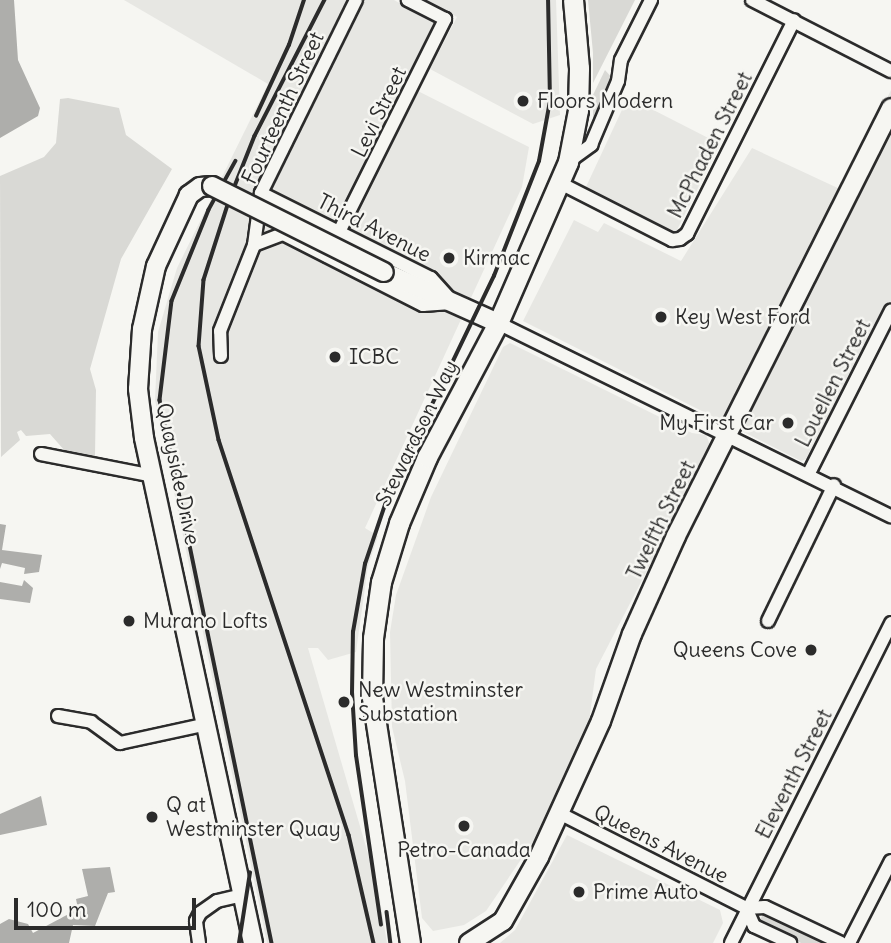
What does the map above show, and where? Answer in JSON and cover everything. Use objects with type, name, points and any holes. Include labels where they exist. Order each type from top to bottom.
[{"type":"main road","name":"Stewardson Way","points":[[410,943],[372,697],[377,604],[399,523],[427,457],[498,323],[568,162],[579,79],[573,0]]},
{"type":"street","name":"Fourteenth Street","points":[[221,356],[220,331],[254,245],[261,192],[356,0]]},
{"type":"street","name":"Levi Street","points":[[327,256],[444,19],[408,0]]},
{"type":"street","points":[[568,162],[591,145],[618,81],[621,60],[651,0]]},
{"type":"street","points":[[752,0],[891,71]]},
{"type":"street","name":"McPhaden Street","points":[[560,183],[672,240],[680,239],[687,234],[794,20]]},
{"type":"street","name":"Twelfth Street","points":[[469,943],[503,921],[559,813],[676,536],[729,437],[891,108]]},
{"type":"street","name":"Quayside Drive","points":[[253,943],[153,476],[138,389],[142,329],[150,288],[167,239],[189,195],[203,186],[212,186],[425,292],[498,323]]},
{"type":"street","name":"Third Avenue","points":[[261,192],[434,280],[453,303]]},
{"type":"street","points":[[254,245],[283,233],[424,305],[453,303]]},
{"type":"street","name":"Louellen Street","points":[[809,473],[891,311]]},
{"type":"street","points":[[498,323],[729,437],[834,485],[891,516]]},
{"type":"street","points":[[41,454],[153,476]]},
{"type":"street","points":[[768,621],[834,485]]},
{"type":"street","name":"Eleventh Street","points":[[731,943],[746,908],[891,623]]},
{"type":"street","points":[[58,716],[90,722],[120,743],[208,724]]},
{"type":"street","name":"Queens Avenue","points":[[559,813],[746,908],[765,906],[841,943]]},
{"type":"street","points":[[849,943],[891,861]]},
{"type":"street","points":[[199,943],[196,922],[200,913],[217,901],[243,895]]},
{"type":"street","name":"Queens Avenue","points":[[746,908],[754,926],[790,943]]},
{"type":"shaded area","points":[[0,0],[14,0],[18,60],[40,108],[38,116],[0,138]]},
{"type":"shaded area","points":[[124,0],[394,0],[434,22],[404,84],[529,147],[522,187],[365,528],[378,536],[368,566],[356,652],[328,660],[318,648],[308,648],[378,888],[387,943],[267,943],[155,400],[158,332],[177,268],[268,84]]},
{"type":"shaded area","points":[[425,0],[556,0],[560,115],[533,124],[430,69],[457,17]]},
{"type":"shaded area","points":[[588,0],[635,0],[593,83],[593,53]]},
{"type":"shaded area","points":[[605,70],[613,79],[593,125],[593,95]]},
{"type":"shaded area","points":[[891,90],[891,313],[822,461],[815,456],[801,461],[523,321],[574,220],[598,232],[604,223],[681,261],[752,148],[842,190]]},
{"type":"shaded area","points":[[628,97],[720,144],[675,234],[585,189]]},
{"type":"shaded area","points":[[68,98],[119,108],[126,135],[172,169],[121,259],[90,369],[96,390],[95,456],[65,451],[50,434],[26,436],[21,430],[17,432],[20,440],[1,457],[0,176],[44,157],[56,143],[60,99]]},
{"type":"shaded area","points":[[510,343],[692,433],[706,435],[711,447],[596,669],[589,722],[541,830],[486,911],[464,925],[433,931],[422,918],[405,781],[392,727],[390,632],[396,595],[431,497],[503,347]]},
{"type":"shaded area","points":[[0,524],[6,525],[2,550],[42,555],[39,572],[24,574],[25,568],[2,563],[0,569]]},
{"type":"shaded area","points":[[24,580],[33,588],[30,603],[0,599],[0,582],[22,586]]},
{"type":"shaded area","points":[[41,796],[47,825],[0,835],[0,814]]},
{"type":"shaded area","points":[[567,835],[720,910],[723,923],[713,943],[500,943],[515,930]]},
{"type":"shaded area","points":[[110,867],[115,892],[108,893],[95,926],[73,925],[69,943],[0,943],[0,924],[9,919],[28,924],[33,933],[78,909],[76,899],[88,896],[82,869]]},
{"type":"shaded area","points":[[764,912],[826,943],[801,943],[759,922]]},
{"type":"railway","points":[[256,116],[289,45],[304,0]]},
{"type":"railway","points":[[325,0],[255,136],[230,199],[204,280],[199,346],[219,440],[349,835],[374,943]]},
{"type":"railway","points":[[381,925],[356,756],[352,693],[353,632],[365,564],[388,496],[494,276],[539,161],[550,101],[548,0]]},
{"type":"railway","points":[[236,161],[209,210],[172,301],[160,400],[272,943]]},
{"type":"railway","points":[[239,943],[250,873]]},
{"type":"railway","points":[[387,912],[391,943]]},
{"type":"place","name":"Floors Modern","points":[[523,101]]},
{"type":"place","name":"Kirmac","points":[[449,258]]},
{"type":"place","name":"Key West Ford","points":[[661,317]]},
{"type":"place","name":"ICBC","points":[[335,357]]},
{"type":"place","name":"My First Car","points":[[788,423]]},
{"type":"place","name":"Murano Lofts","points":[[129,621]]},
{"type":"place","name":"Queens Cove","points":[[811,650]]},
{"type":"place","name":"New Westminster Substation","points":[[344,702]]},
{"type":"place","name":"Q at Westminster Quay","points":[[152,817]]},
{"type":"place","name":"Petro-Canada","points":[[464,826]]},
{"type":"place","name":"Prime Auto","points":[[579,892]]}]
